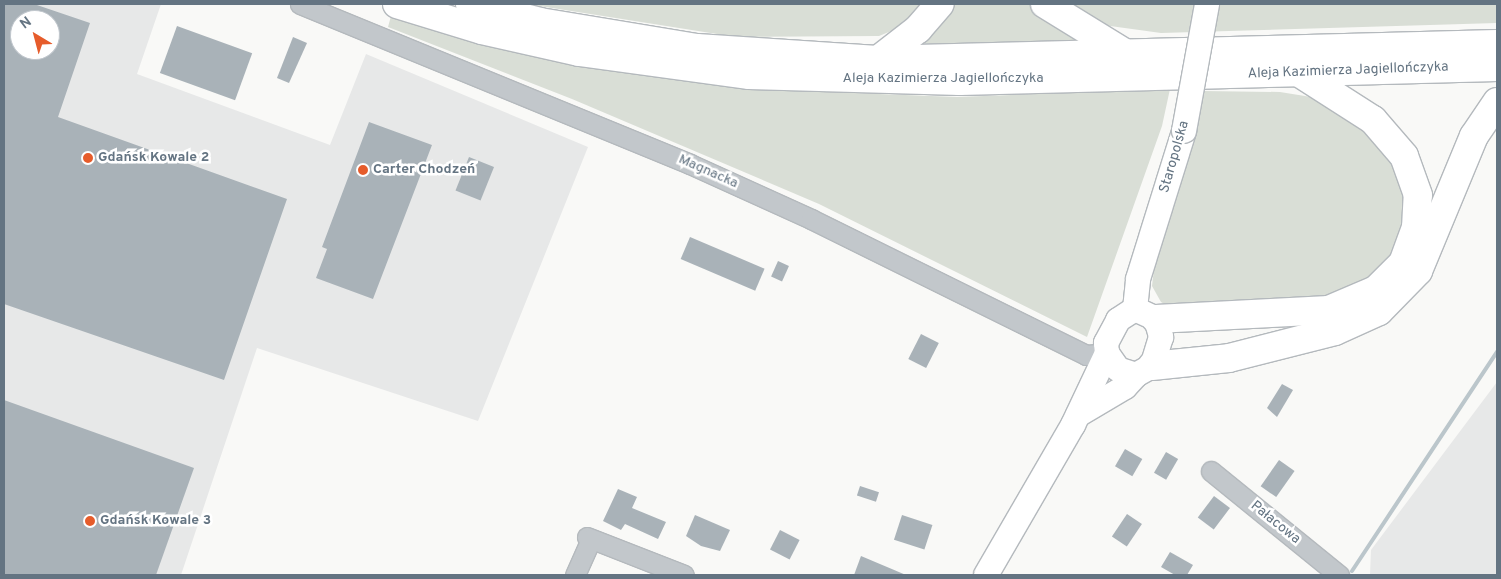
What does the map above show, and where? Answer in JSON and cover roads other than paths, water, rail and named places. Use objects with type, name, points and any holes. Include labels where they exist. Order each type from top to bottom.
[{"type":"highway","name":"Aleja Kazimierza Jagiellończyka","points":[[397,4],[482,30],[579,52],[749,75],[924,82],[1497,66]]},
{"type":"highway","name":"Aleja Kazimierza Jagiellończyka","points":[[470,4],[550,24],[696,48],[878,60],[1497,44]]},
{"type":"highway","points":[[878,60],[918,29],[940,4]]},
{"type":"highway","points":[[1045,4],[1128,54]]},
{"type":"highway","points":[[1145,314],[1329,310],[1376,290],[1403,264],[1416,228],[1418,195],[1404,156],[1373,120],[1298,72]]},
{"type":"highway","points":[[1144,370],[1229,358],[1335,331],[1379,310],[1418,271],[1474,136],[1497,102]]},
{"type":"main road","name":"Staropolska","points":[[1145,314],[1138,280],[1184,131],[1207,4]]},
{"type":"main road","points":[[1078,415],[1125,388],[1144,370],[1161,337],[1145,314],[1118,320],[1106,343],[1107,353],[1118,369],[1144,370]]},
{"type":"main road","points":[[986,575],[1078,415],[1107,353]]},
{"type":"street","name":"Magnacka","points":[[300,4],[690,164],[1086,355],[1107,353]]},
{"type":"street","name":"Pałacowa","points":[[1211,471],[1339,575]]},
{"type":"street","points":[[575,575],[589,538],[684,575]]},
{"type":"waterway","points":[[1352,571],[1497,352]]},
{"type":"place","name":"Gdańsk Kowale 2","points":[[88,158]]},
{"type":"place","name":"Carter Chodzeń","points":[[363,170]]},
{"type":"place","name":"Gdańsk Kowale 3","points":[[90,521]]}]
